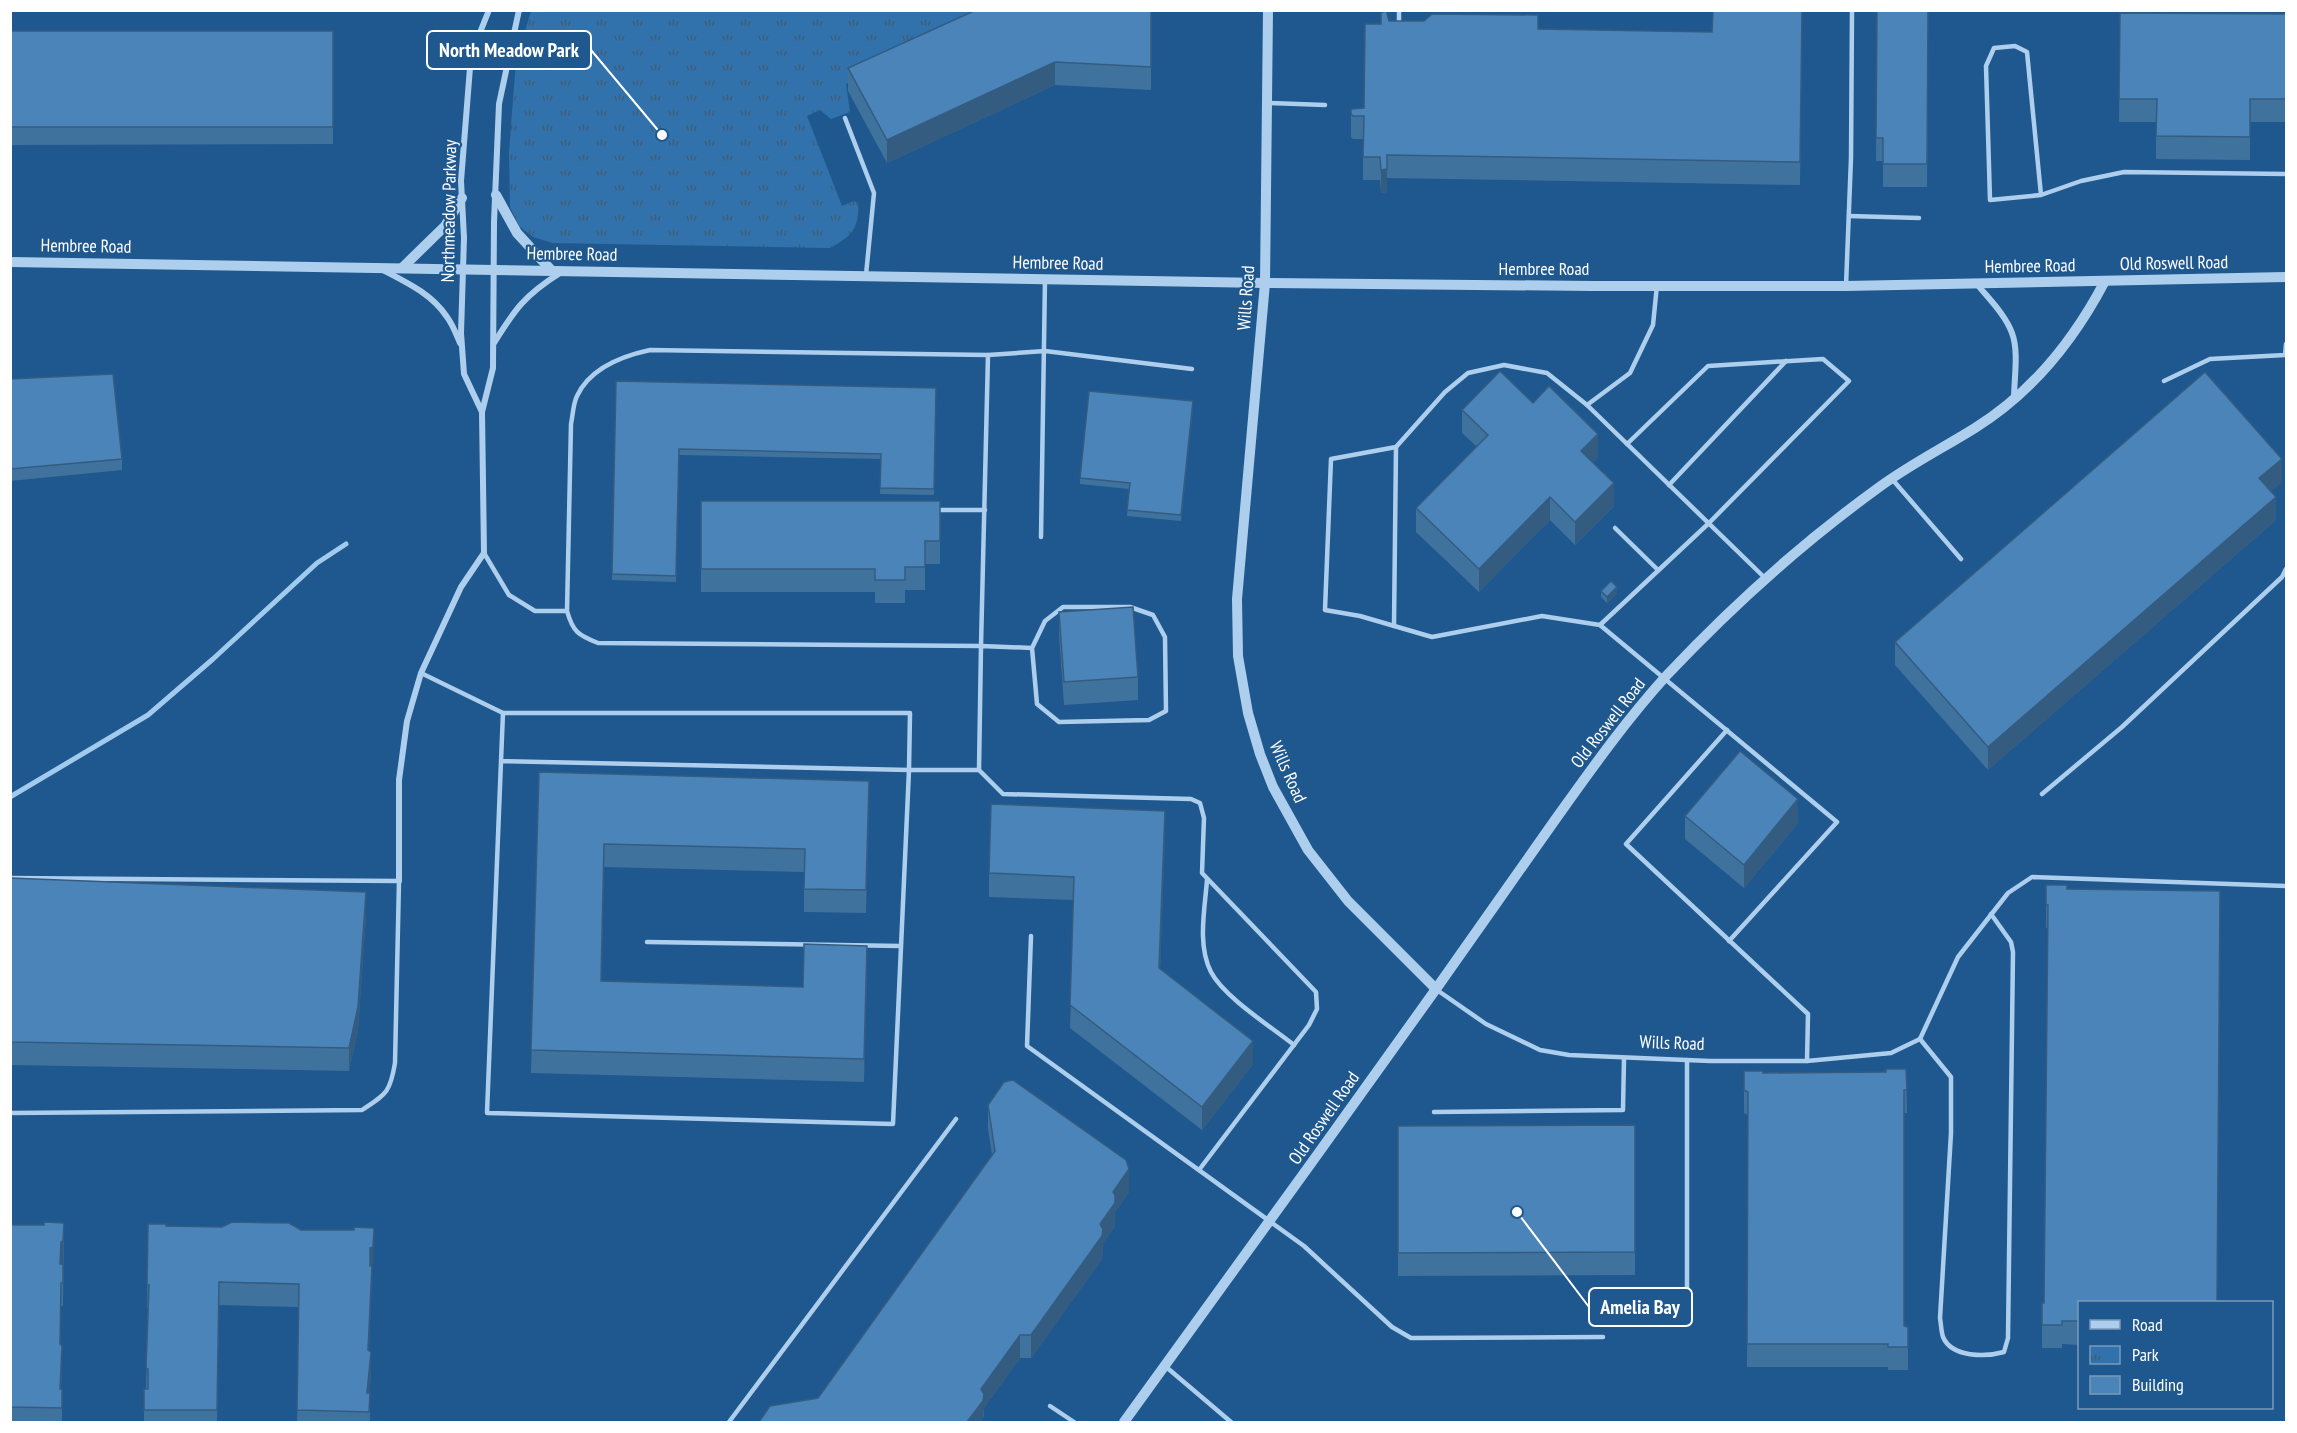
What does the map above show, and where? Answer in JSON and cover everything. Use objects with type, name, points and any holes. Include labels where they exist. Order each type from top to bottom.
[{"type":"street","name":"Northmeadow Parkway","points":[[482,412],[464,374],[461,181],[471,55],[489,10]]},
{"type":"street","name":"Northmeadow Parkway","points":[[484,553],[482,412],[493,368],[494,222],[499,104],[519,10]]},
{"type":"street","name":"Wills Road","points":[[1268,10],[1265,283],[1237,599],[1238,656],[1248,713],[1260,754],[1273,787],[1308,850],[1348,901],[1436,989]]},
{"type":"street","points":[[496,195],[517,232],[551,270]]},
{"type":"street","points":[[402,268],[445,226],[462,198]]},
{"type":"street","name":"Hembree Road","points":[[10,262],[1265,283],[1846,286],[2105,281]]},
{"type":"street","points":[[377,267],[416,288],[441,308],[462,346]]},
{"type":"street","points":[[494,344],[517,306],[529,294],[566,270]]},
{"type":"street","name":"Old Roswell Road","points":[[1124,1422],[1270,1222],[1599,758],[1664,679],[1782,564],[1892,478],[1978,426],[2014,400],[2042,374],[2065,347],[2089,312],[2105,281],[2286,277]]},
{"type":"street","points":[[1975,283],[2004,317],[2012,333],[2014,400]]},
{"type":"street","points":[[399,881],[399,780],[408,721],[421,673],[461,587],[484,553]]},
{"type":"lane","points":[[1398,36],[1399,10]]},
{"type":"lane","points":[[1846,286],[1852,10]]},
{"type":"lane","points":[[2041,195],[2027,52],[2015,46],[1994,48],[1986,66],[1990,200],[2041,195],[2081,181],[2124,172],[2286,174]]},
{"type":"lane","points":[[1267,102],[1325,105]]},
{"type":"lane","points":[[845,118],[874,193],[866,275]]},
{"type":"lane","points":[[1849,216],[1919,218]]},
{"type":"lane","points":[[1041,537],[1045,279]]},
{"type":"lane","points":[[1587,405],[1630,374],[1653,325],[1657,285]]},
{"type":"lane","points":[[2164,381],[2210,359],[2286,356],[2286,344]]},
{"type":"lane","points":[[1032,648],[598,643],[581,636],[571,627],[567,611],[571,424],[577,396],[591,378],[608,364],[626,355],[650,350],[988,355],[1045,351],[1192,369]]},
{"type":"lane","points":[[979,770],[988,355]]},
{"type":"lane","points":[[1600,625],[1709,523],[1849,381],[1823,359],[1708,366],[1627,444]]},
{"type":"lane","points":[[1669,485],[1786,361]]},
{"type":"lane","points":[[1730,941],[1838,822],[1600,625],[1542,616],[1432,637],[1360,616],[1325,610],[1331,459],[1396,447],[1445,392],[1468,373],[1504,365],[1547,373],[1587,405],[1766,579]]},
{"type":"lane","points":[[1394,626],[1396,447]]},
{"type":"lane","points":[[1892,478],[1961,559]]},
{"type":"lane","points":[[925,510],[985,510]]},
{"type":"lane","points":[[1615,528],[1658,570]]},
{"type":"lane","points":[[484,553],[509,595],[536,611],[567,611]]},
{"type":"lane","points":[[2042,795],[2122,727],[2282,577],[2286,569]]},
{"type":"lane","points":[[1063,607],[1130,607],[1154,615],[1165,637],[1166,711],[1149,720],[1059,722],[1036,704],[1032,648],[1045,621],[1063,607]]},
{"type":"lane","points":[[421,673],[503,713],[910,713],[893,1124],[487,1113],[503,713]]},
{"type":"lane","points":[[1727,730],[1626,844],[1808,1014],[1807,1061]]},
{"type":"lane","points":[[501,760],[979,770],[1003,794],[1191,799],[1200,803],[1204,818],[1202,873],[1316,992],[1317,1009],[1309,1025],[1199,1170]]},
{"type":"lane","points":[[1991,914],[2011,942],[2013,952],[2008,1338],[2004,1352],[1977,1354],[1954,1351],[1943,1338],[1940,1318],[1951,1133],[1951,1077],[1920,1039],[1958,957],[1991,914],[2008,893],[2032,877],[2286,886]]},
{"type":"lane","points":[[10,878],[399,881],[395,1063],[391,1087],[362,1110],[10,1113]]},
{"type":"lane","points":[[1207,879],[1204,940],[1210,970],[1221,987],[1294,1045]]},
{"type":"lane","points":[[1031,936],[1027,1046],[1304,1246],[1392,1327],[1411,1338],[1603,1337]]},
{"type":"lane","points":[[647,942],[901,945]]},
{"type":"lane","name":"Wills Road","points":[[1436,989],[1486,1024],[1540,1050],[1569,1055],[1687,1060],[1807,1061],[1891,1053],[1920,1039]]},
{"type":"lane","points":[[1434,1112],[1623,1110],[1624,1058]]},
{"type":"lane","points":[[1687,1060],[1687,1296]]},
{"type":"lane","points":[[729,1422],[956,1119]]},
{"type":"lane","points":[[1165,1366],[1232,1422]]},
{"type":"lane","points":[[1050,1406],[1074,1422]]},
{"type":"green space","points":[[531,11],[1012,11],[846,84],[850,112],[831,119],[820,110],[807,116],[842,206],[854,201],[858,203],[857,219],[852,231],[830,248],[553,243],[533,237],[519,226],[510,207],[509,152],[516,61]]},
{"type":"building","points":[[976,10],[1151,10],[1151,67],[1055,62],[887,140],[848,68]]},
{"type":"building","points":[[1386,10],[1389,21],[1424,21],[1432,14],[1538,15],[1538,29],[1712,32],[1713,10],[1802,10],[1800,162],[1387,155],[1387,169],[1381,170],[1380,157],[1363,157],[1364,116],[1353,116],[1351,109],[1364,108],[1365,24],[1381,24],[1381,13]]},
{"type":"building","points":[[1877,10],[1928,10],[1927,164],[1883,164],[1883,138],[1876,138]]},
{"type":"building","points":[[2120,13],[2286,14],[2286,99],[2250,99],[2250,137],[2156,136],[2157,99],[2119,99]]},
{"type":"building","points":[[10,31],[333,31],[333,127],[10,127]]},
{"type":"building","points":[[1500,371],[1533,403],[1549,386],[1598,434],[1581,451],[1614,483],[1575,522],[1550,497],[1479,569],[1416,508],[1488,435],[1462,410]]},
{"type":"building","points":[[2205,372],[2282,459],[2259,478],[2276,497],[1988,747],[1895,642]]},
{"type":"building","points":[[113,374],[122,459],[10,469],[10,379]]},
{"type":"building","points":[[616,381],[936,388],[934,489],[880,488],[881,454],[679,449],[676,576],[612,574]]},
{"type":"building","points":[[1089,391],[1193,401],[1181,515],[1127,510],[1130,483],[1080,478]]},
{"type":"building","points":[[701,501],[940,501],[940,541],[925,541],[925,567],[905,567],[905,580],[875,580],[875,569],[701,569]]},
{"type":"building","points":[[1611,581],[1617,587],[1607,597],[1601,591]]},
{"type":"building","points":[[1133,607],[1138,677],[1064,682],[1059,612]]},
{"type":"building","points":[[1740,751],[1798,799],[1744,865],[1685,816]]},
{"type":"building","points":[[539,772],[869,781],[866,890],[804,889],[805,849],[604,844],[601,981],[803,987],[804,944],[867,946],[864,1059],[531,1050]]},
{"type":"building","points":[[991,804],[1165,811],[1159,968],[1253,1041],[1202,1107],[1070,1005],[1074,877],[989,873]]},
{"type":"building","points":[[10,878],[366,892],[358,1007],[349,1048],[10,1042]]},
{"type":"building","points":[[2046,885],[2067,885],[2067,889],[2220,891],[2217,1301],[2078,1301],[2078,1321],[2062,1321],[2062,1325],[2042,1325],[2048,905],[2046,905]]},
{"type":"building","points":[[1886,1069],[1906,1069],[1907,1090],[1904,1090],[1904,1326],[1908,1327],[1908,1347],[1888,1347],[1888,1344],[1747,1344],[1748,1092],[1744,1090],[1744,1071],[1763,1071],[1763,1073],[1886,1072]]},
{"type":"building","points":[[1013,1080],[1126,1160],[1129,1169],[1113,1192],[1115,1203],[1100,1224],[1103,1229],[1102,1236],[1031,1335],[1020,1335],[981,1389],[984,1394],[983,1401],[967,1422],[759,1422],[770,1406],[818,1398],[995,1151],[988,1105],[1004,1082]]},
{"type":"building","points":[[1635,1125],[1635,1252],[1398,1253],[1398,1126]]},
{"type":"building","points":[[44,1222],[64,1223],[60,1264],[63,1264],[60,1344],[62,1346],[60,1389],[62,1389],[62,1408],[10,1407],[10,1225],[44,1225]]},
{"type":"building","points":[[232,1222],[289,1223],[301,1230],[374,1228],[373,1247],[370,1248],[370,1266],[372,1266],[368,1350],[371,1352],[367,1393],[370,1393],[369,1412],[297,1410],[299,1284],[219,1282],[217,1410],[144,1410],[144,1389],[148,1389],[148,1369],[146,1368],[149,1285],[147,1285],[148,1224],[222,1227]]},
{"type":"waterway","points":[[10,797],[148,715],[213,659],[317,563],[346,544]]},
{"type":"place","name":"North Meadow Park","points":[[662,135]]},
{"type":"place","name":"Amelia Bay","points":[[1517,1212]]}]
